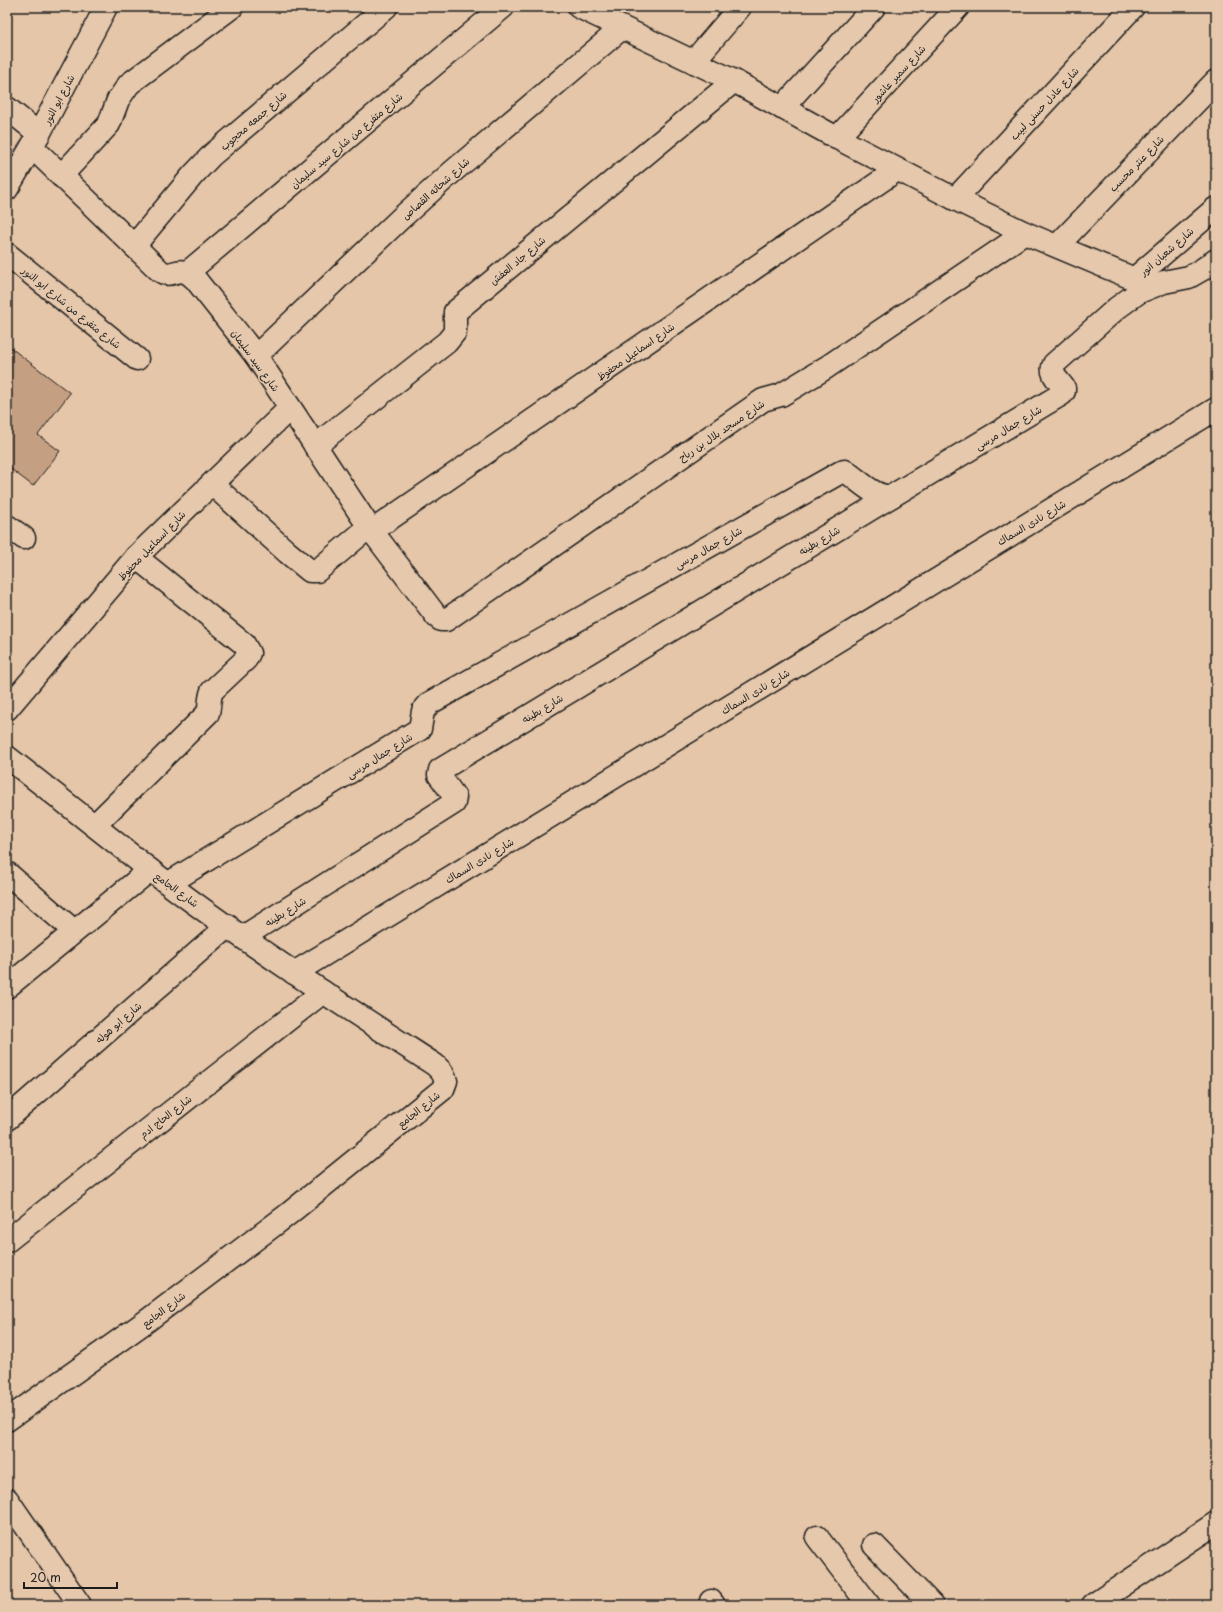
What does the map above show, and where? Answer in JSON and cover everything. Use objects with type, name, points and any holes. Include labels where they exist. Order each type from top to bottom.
[{"type":"street","name":"شارع ابو النور","points":[[7,189],[35,141],[106,7]]},
{"type":"street","points":[[61,176],[109,124],[118,100],[129,84],[232,7]]},
{"type":"street","name":"شارع جمعه محجوب","points":[[134,246],[193,175],[212,156],[386,7]]},
{"type":"street","name":"شارع متفرع من شارع سيد سليمان","points":[[188,272],[503,7]]},
{"type":"street","points":[[579,7],[734,81],[837,138],[955,199],[1025,233],[1143,282]]},
{"type":"street","points":[[693,62],[740,7]]},
{"type":"street","points":[[782,108],[874,7]]},
{"type":"street","name":"شارع سمير عاشور","points":[[837,138],[958,7]]},
{"type":"street","name":"شارع عادل حسنى لبيب","points":[[955,199],[1133,7]]},
{"type":"street","name":"شارع شحاته القصاص","points":[[256,356],[401,218],[451,173],[622,28]]},
{"type":"street","name":"شارع عنتر محسب","points":[[1057,246],[1216,80]]},
{"type":"street","name":"شارع جاد العفش","points":[[316,446],[447,342],[455,332],[455,312],[734,81]]},
{"type":"street","points":[[7,108],[35,141],[61,176],[163,274],[181,271],[188,272]]},
{"type":"street","name":"شارع اسماعيل محفوظ","points":[[212,484],[287,552],[310,571],[317,571],[371,529],[897,170]]},
{"type":"street","name":"شارع شعبان انور","points":[[1143,282],[1216,208]]},
{"type":"street","name":"شارع مسجد بلال بن رباح","points":[[441,620],[446,620],[763,400],[781,395],[822,371],[1025,233]]},
{"type":"street","name":"شارع متفرع من شارع ابو النور","points":[[7,254],[138,359]]},
{"type":"street","name":"شارع جمال مرسى","points":[[169,883],[420,729],[423,711],[430,703],[841,472],[845,471],[877,494],[884,497],[892,496],[1062,394],[1064,392],[1064,388],[1052,372],[1054,364],[1128,300],[1143,282],[1189,277],[1216,260]]},
{"type":"street","name":"شارع سيد سليمان","points":[[188,272],[256,356],[371,529],[437,617],[441,620]]},
{"type":"street","name":"شارع اسماعيل محفوظ","points":[[7,709],[136,558],[290,408]]},
{"type":"street","name":"شارع نادى السماك","points":[[294,973],[1216,409]]},
{"type":"street","name":"شارع بطينه","points":[[236,932],[454,803],[455,797],[439,775],[440,770],[892,496]]},
{"type":"street","points":[[95,825],[208,713],[212,691],[246,659],[249,654],[244,644],[136,558]]},
{"type":"street","name":"شارع الجامع","points":[[7,757],[95,825],[150,870],[236,932],[294,973],[435,1065],[442,1072],[446,1081],[443,1090],[280,1220],[148,1320],[7,1420]]},
{"type":"street","points":[[7,987],[150,870]]},
{"type":"street","points":[[7,873],[74,932]]},
{"type":"street","name":"شارع ابو هوله","points":[[7,1119],[236,932]]},
{"type":"street","name":"شارع الحاج ادم","points":[[7,1241],[323,992]]},
{"type":"street","points":[[7,1499],[80,1605]]},
{"type":"street","points":[[1093,1605],[1216,1523]]},
{"type":"street","points":[[817,1537],[869,1605]]},
{"type":"street","points":[[874,1545],[932,1605]]},
{"type":"building","points":[[7,345],[70,393],[38,435],[60,451],[33,486],[7,466]]}]
